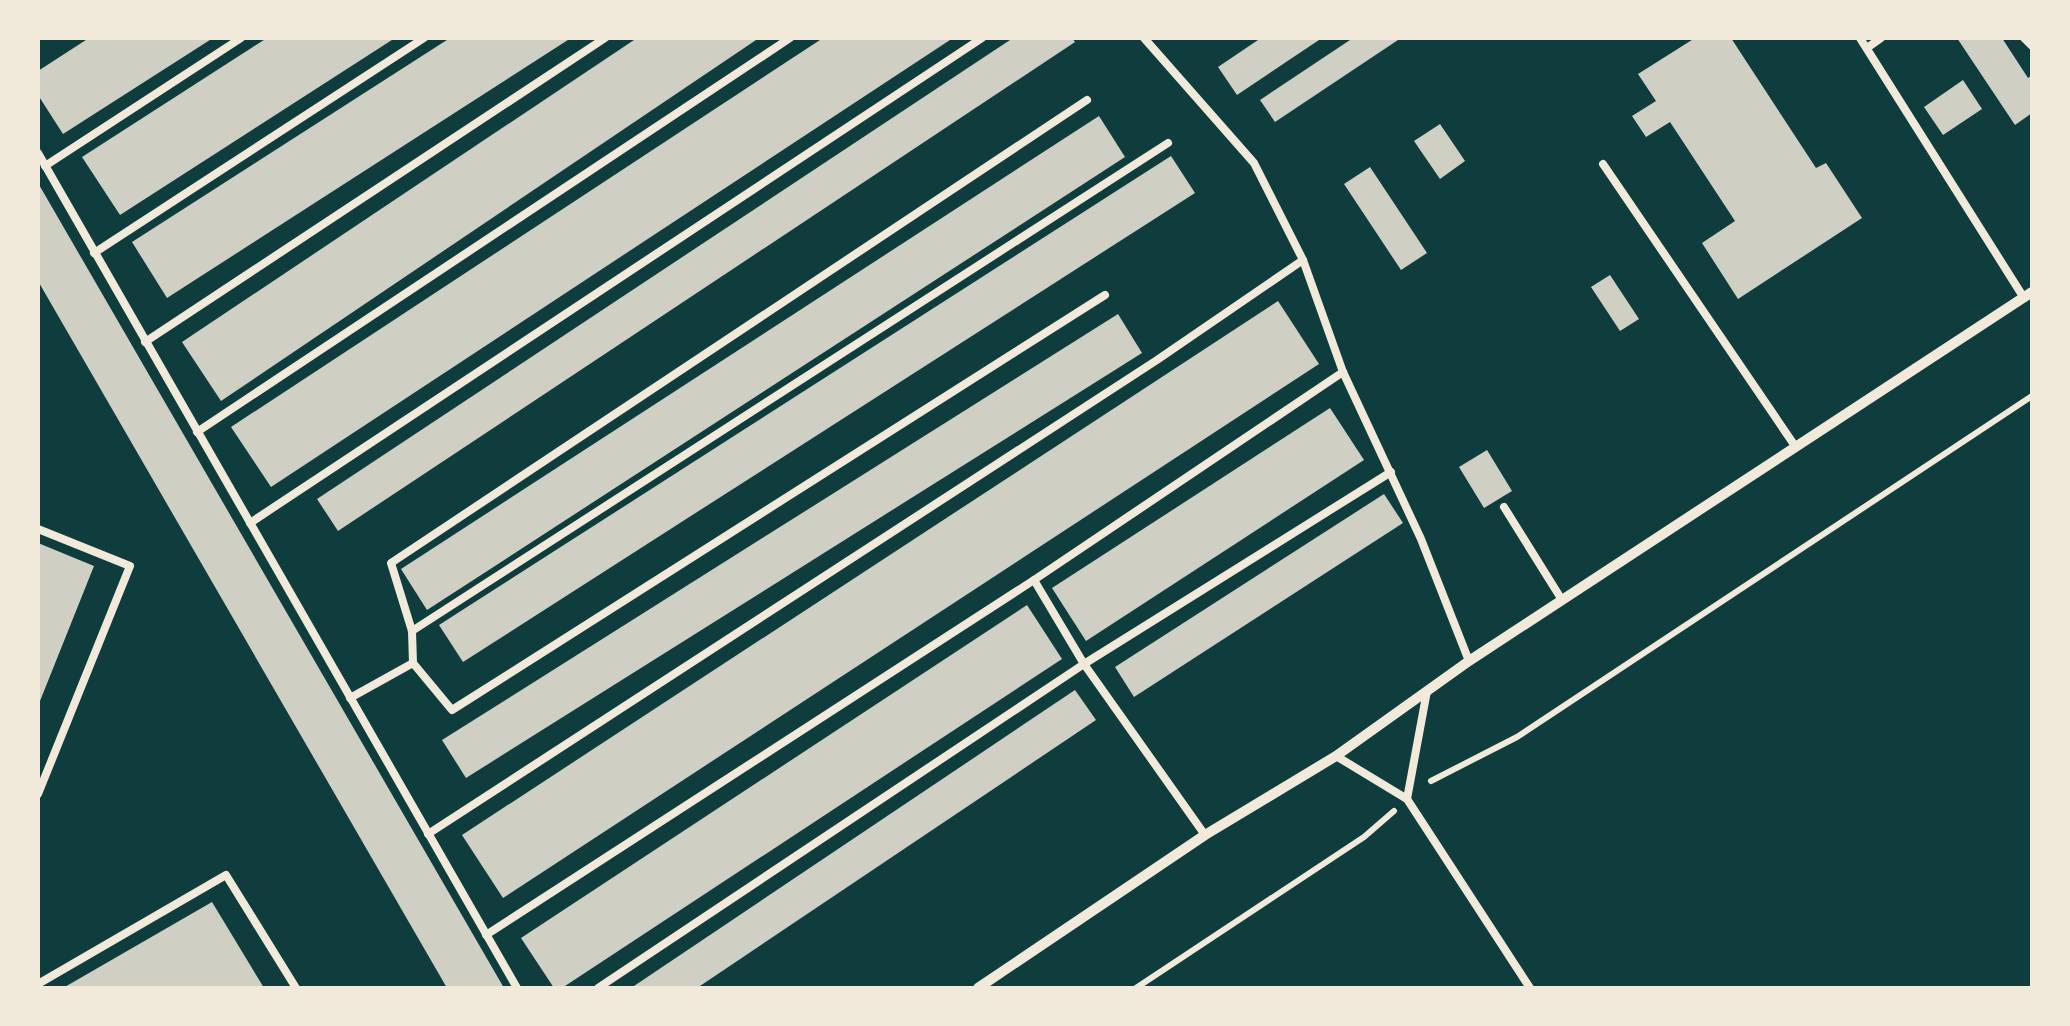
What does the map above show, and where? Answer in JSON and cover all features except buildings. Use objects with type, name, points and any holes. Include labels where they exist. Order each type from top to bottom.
[{"type":"street","points":[[978,988],[1205,835],[1336,756],[1469,661],[2028,295]]},
{"type":"lane","points":[[45,166],[242,38]]},
{"type":"lane","points":[[94,253],[424,38]]},
{"type":"lane","points":[[145,342],[605,38]]},
{"type":"lane","points":[[197,432],[790,38]]},
{"type":"lane","points":[[250,523],[982,38]]},
{"type":"lane","points":[[1144,38],[1254,163],[1304,260],[1344,372],[1392,472],[1469,661]]},
{"type":"lane","points":[[1860,38],[2028,295]]},
{"type":"lane","points":[[1867,48],[1881,38]]},
{"type":"lane","points":[[2024,38],[2032,46]]},
{"type":"lane","points":[[1087,100],[391,564],[412,631],[413,663],[452,710],[1106,294]]},
{"type":"lane","points":[[412,631],[1168,143]]},
{"type":"lane","points":[[38,152],[517,988]]},
{"type":"lane","points":[[1603,164],[1795,446]]},
{"type":"lane","points":[[428,834],[1141,371],[1304,260]]},
{"type":"lane","points":[[486,935],[1034,580],[1344,372]]},
{"type":"lane","points":[[598,988],[1084,664],[1392,472]]},
{"type":"lane","points":[[1504,507],[1562,600]]},
{"type":"lane","points":[[38,529],[130,566],[38,794]]},
{"type":"lane","points":[[1034,580],[1084,664],[1205,835]]},
{"type":"lane","points":[[350,698],[413,663]]},
{"type":"lane","points":[[1407,800],[1427,691]]},
{"type":"lane","points":[[1336,756],[1407,800],[1530,988]]},
{"type":"lane","points":[[38,984],[226,874],[296,988]]},
{"type":"path","points":[[1136,988],[1364,838],[1438,776],[1516,737],[2032,396]]}]
